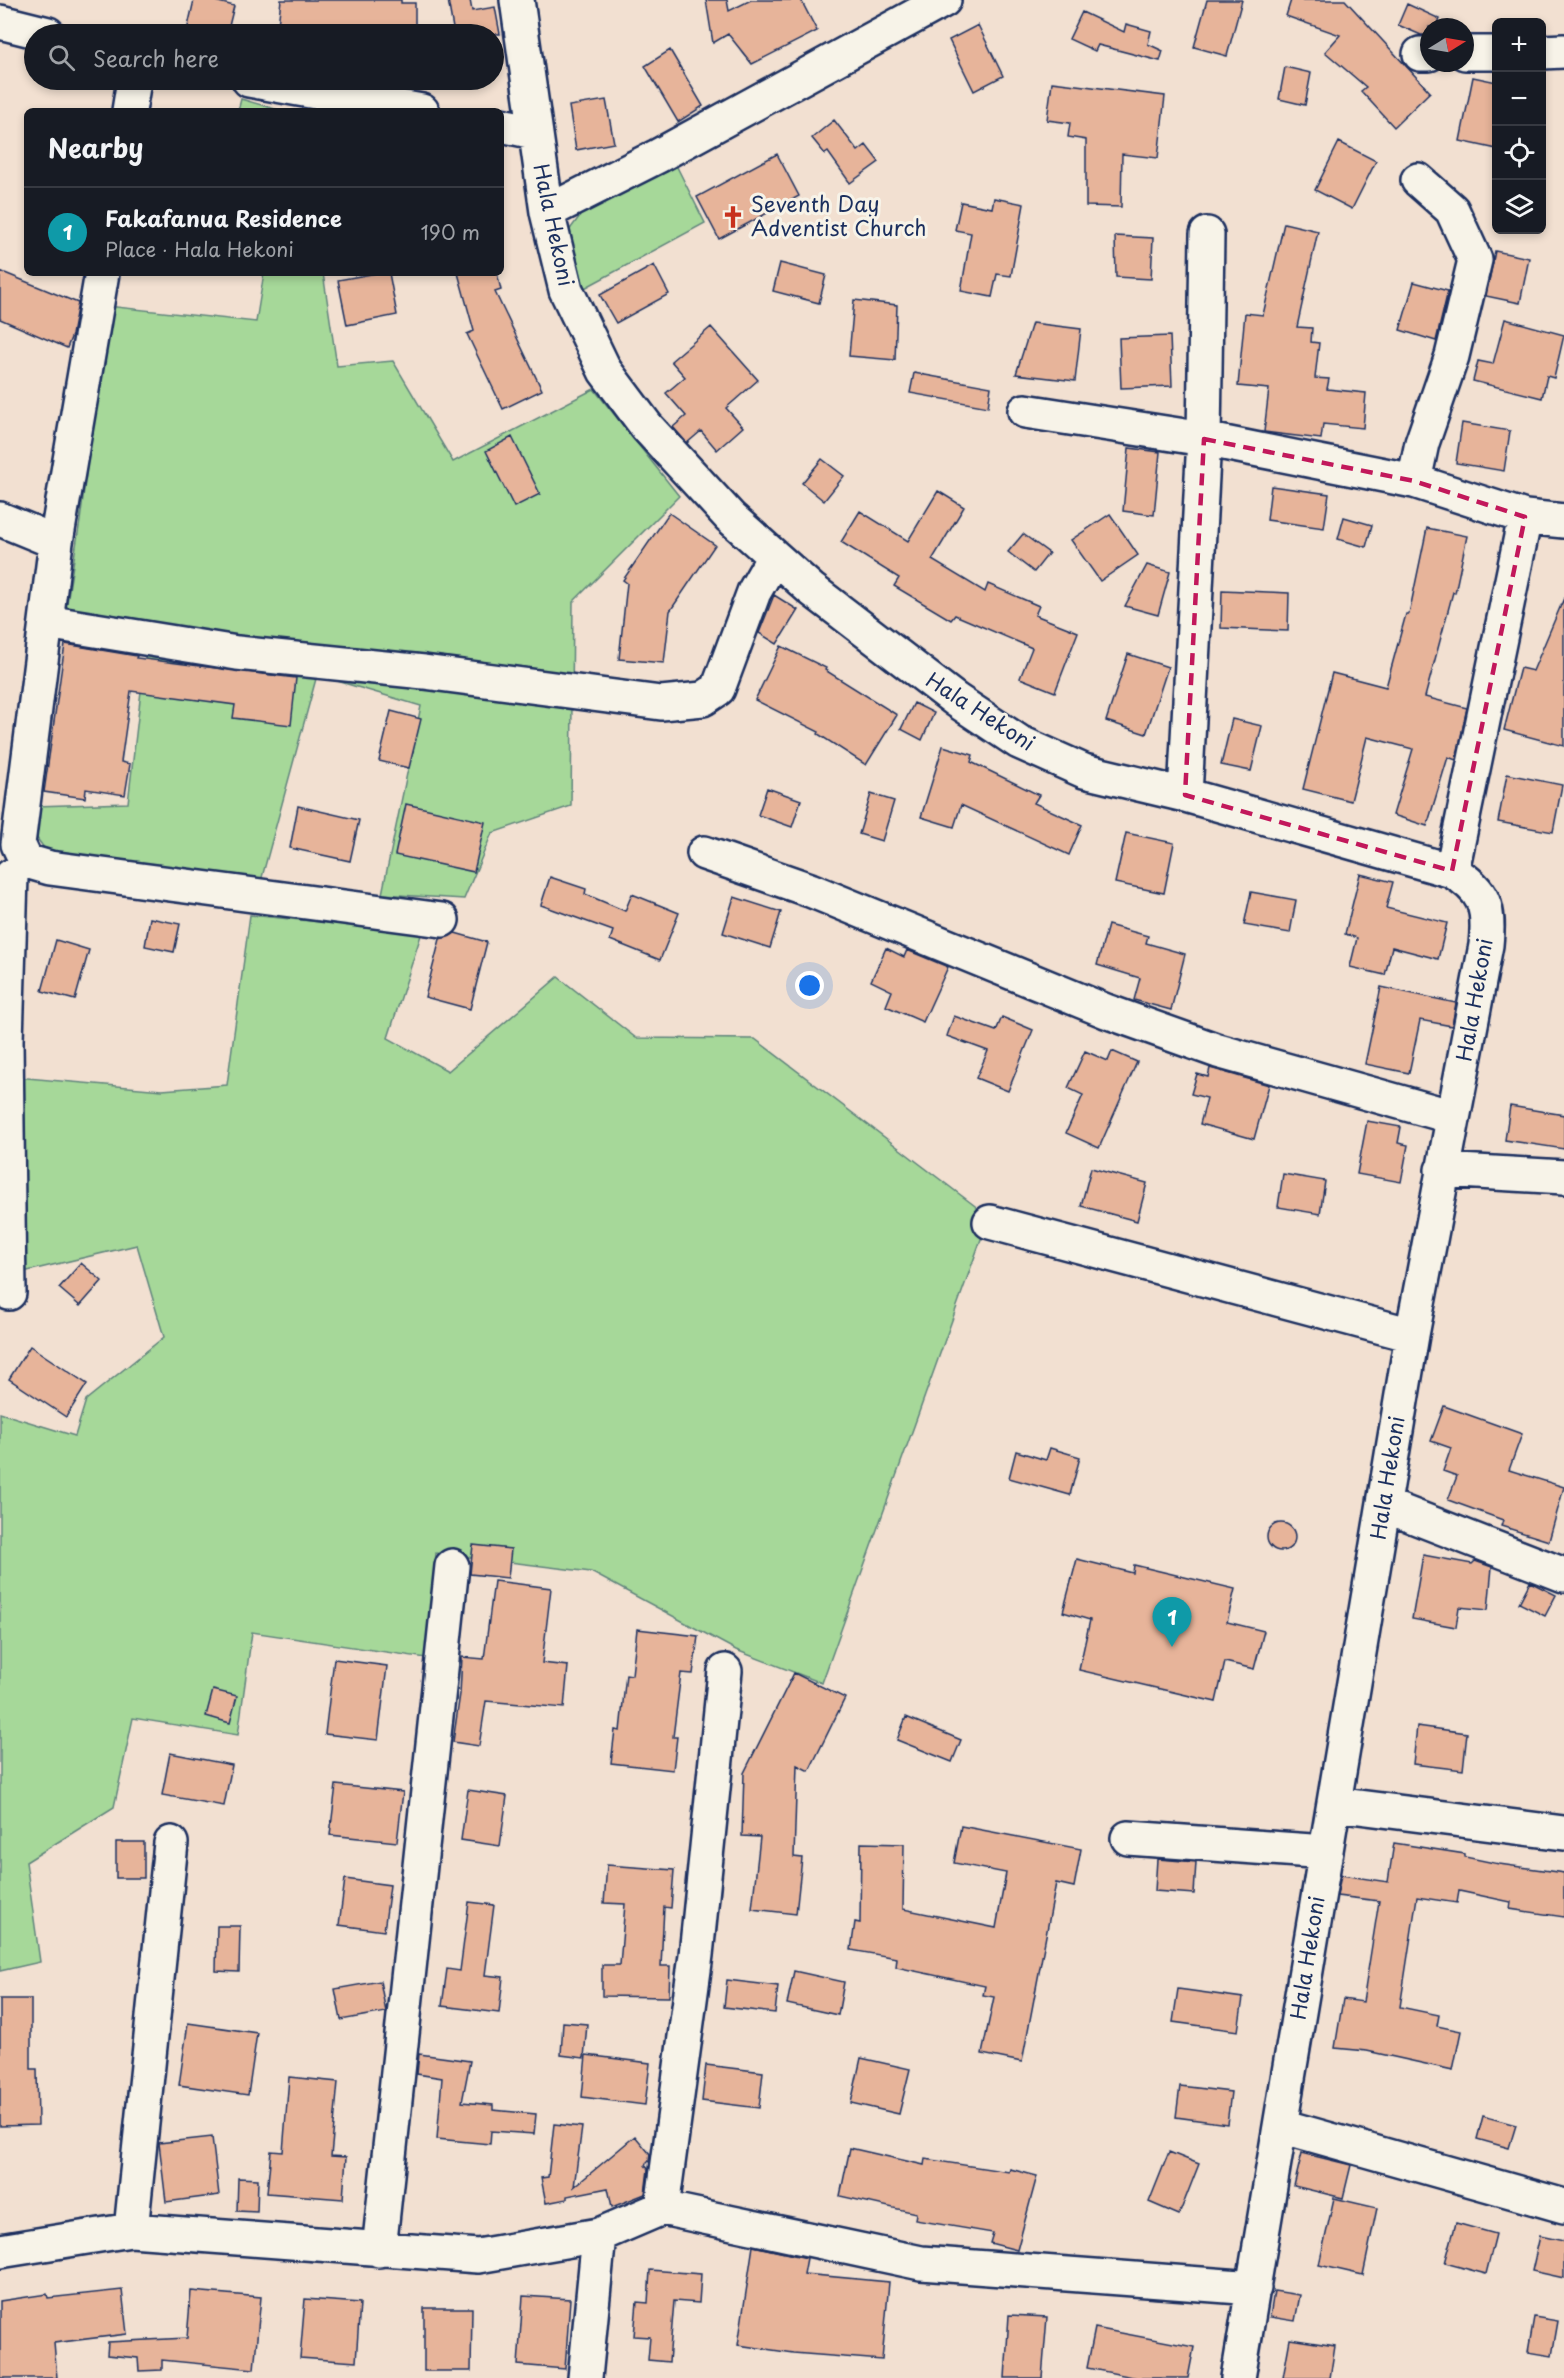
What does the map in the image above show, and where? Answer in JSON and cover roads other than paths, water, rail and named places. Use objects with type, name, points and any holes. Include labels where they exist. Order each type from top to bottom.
[{"type":"street","name":"Hala Hekoni","points":[[517,0],[547,212],[566,290],[605,371],[646,427],[730,517],[811,589],[938,686],[1019,742],[1084,771],[1185,795],[1452,871],[1471,882],[1484,899],[1488,923],[1412,1335],[1239,2378]]},
{"type":"street","points":[[547,212],[658,156],[944,0]]},
{"type":"street","points":[[0,21],[24,28]]},
{"type":"street","points":[[1546,52],[1564,51]]},
{"type":"street","points":[[1474,53],[1492,53]]},
{"type":"street","points":[[129,108],[132,90]]},
{"type":"street","points":[[305,90],[405,108]]},
{"type":"street","points":[[504,126],[534,132]]},
{"type":"street","points":[[1414,481],[1422,443],[1452,356],[1475,260],[1452,210],[1418,180]]},
{"type":"street","points":[[1185,795],[1204,439],[1207,234]]},
{"type":"street","points":[[9,1293],[6,1041],[12,870],[18,844],[56,542],[101,276]]},
{"type":"street","points":[[1025,411],[1204,439],[1414,481],[1525,517],[1564,522]]},
{"type":"street","points":[[1452,871],[1525,517]]},
{"type":"street","points":[[0,519],[56,542]]},
{"type":"street","points":[[46,622],[237,653],[424,672],[661,703],[703,699],[718,689],[754,592],[774,557]]},
{"type":"street","points":[[704,853],[810,890],[1095,1006],[1218,1051],[1453,1117]]},
{"type":"street","points":[[12,870],[50,868],[442,920]]},
{"type":"street","points":[[1442,1170],[1564,1178]]},
{"type":"street","points":[[990,1222],[1412,1335]]},
{"type":"street","points":[[1384,1505],[1564,1575]]},
{"type":"street","points":[[379,2250],[452,1566]]},
{"type":"street","points":[[662,2208],[696,1955],[725,1671]]},
{"type":"street","points":[[1335,1804],[1564,1833]]},
{"type":"street","points":[[1128,1838],[1326,1852]]},
{"type":"street","points":[[131,2230],[171,1843]]},
{"type":"street","points":[[1281,2126],[1564,2206]]},
{"type":"street","points":[[0,2251],[131,2230],[478,2256],[599,2235],[662,2208],[921,2263],[1254,2288]]},
{"type":"street","points":[[585,2378],[599,2235]]},
{"type":"place","name":"Seventh Day Adventist Church","points":[[733,217]]},
{"type":"place","name":"Fakafanua Residence","points":[[1172,1647]]}]
